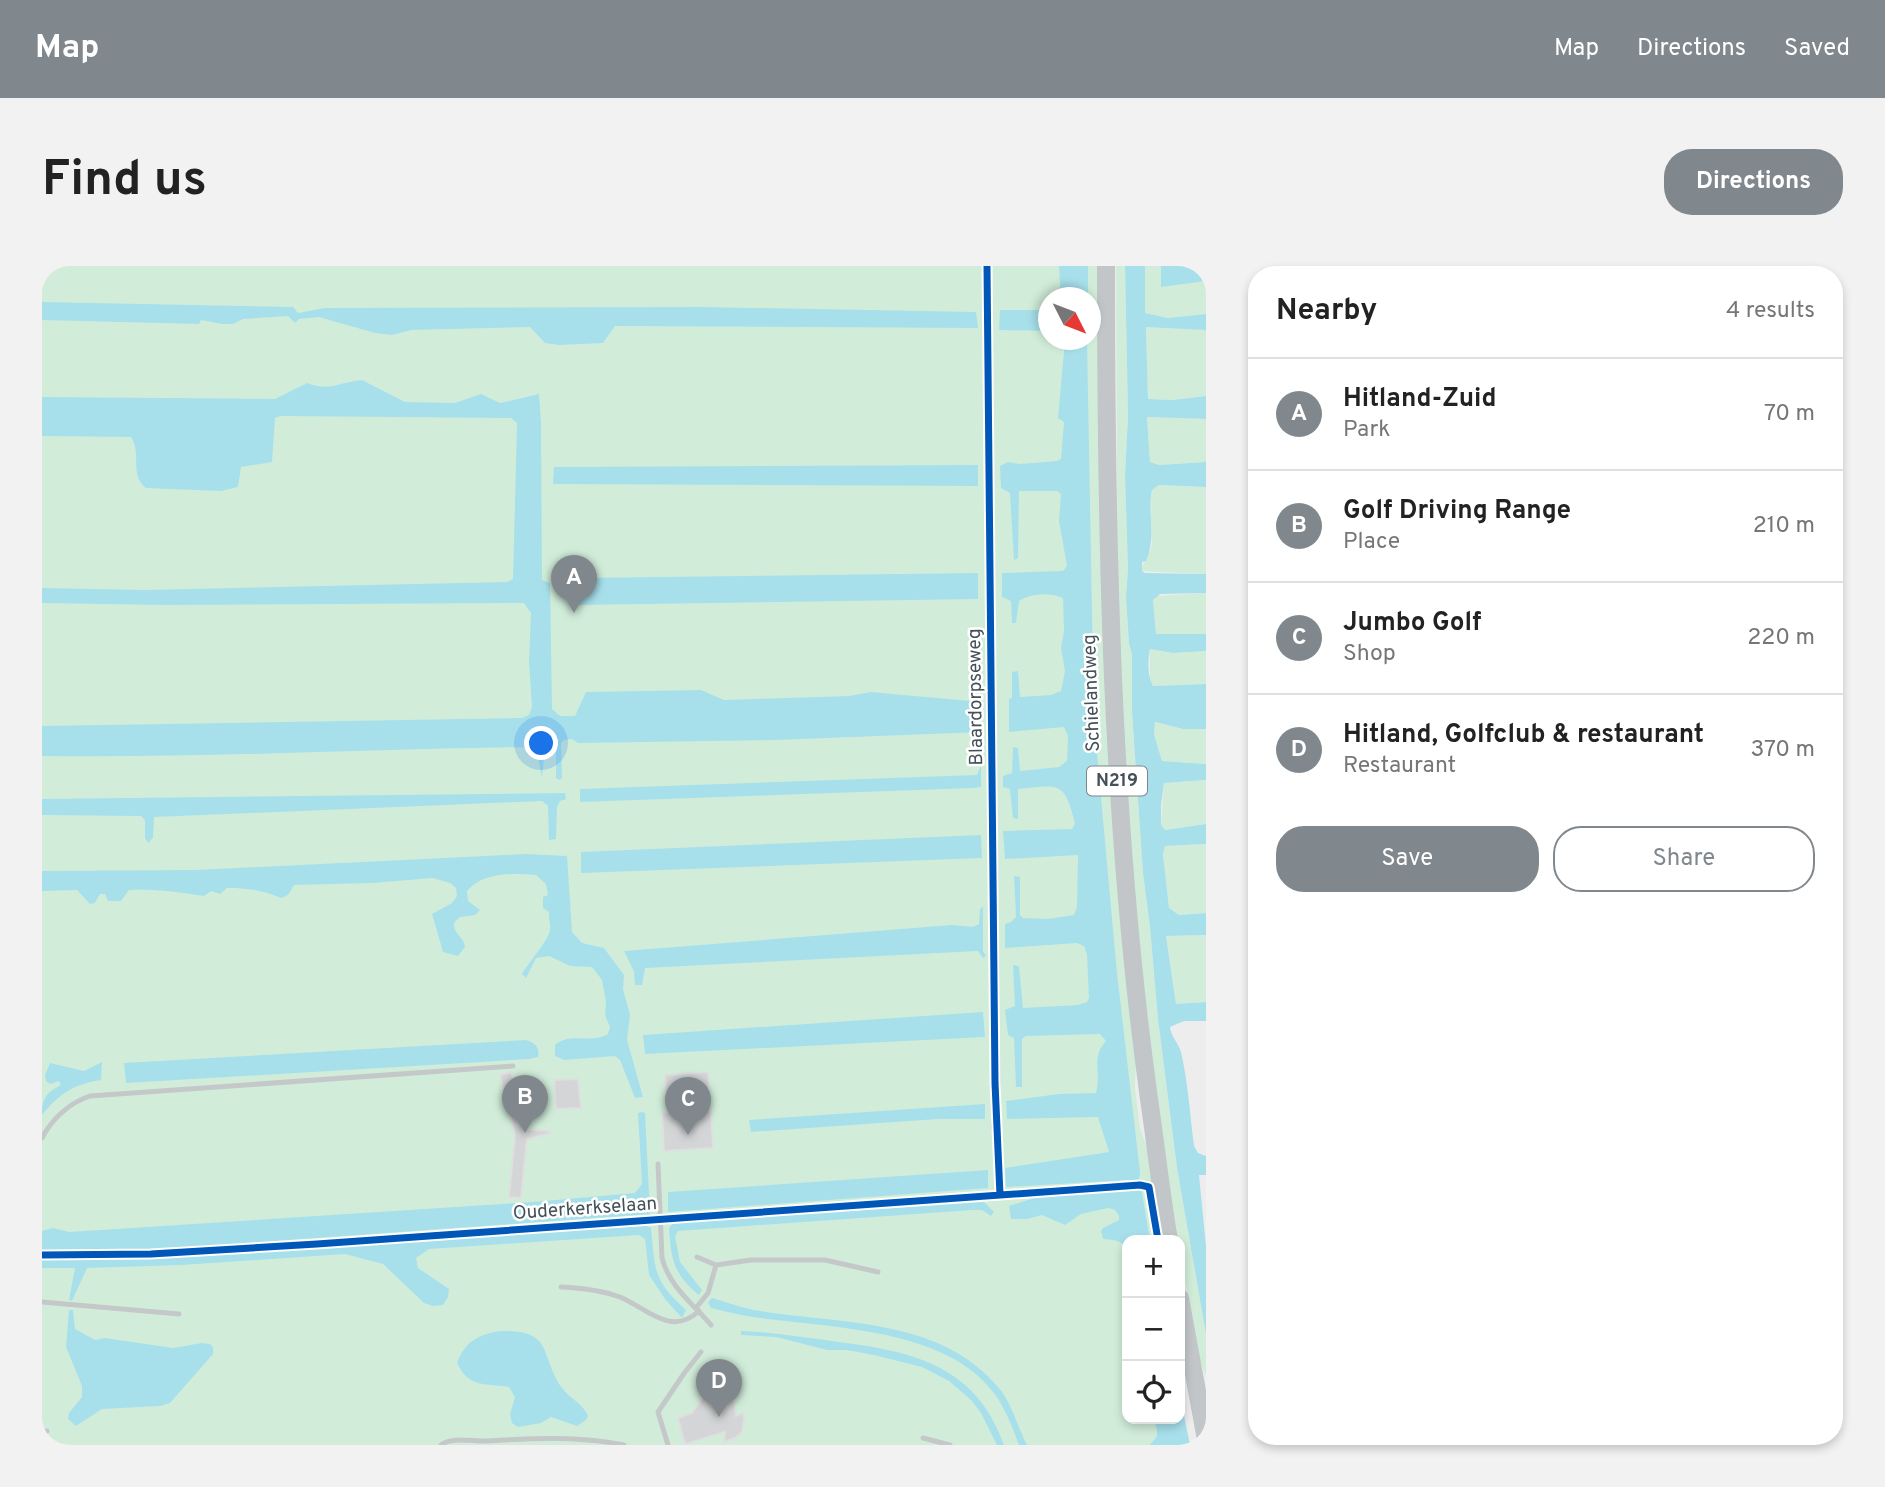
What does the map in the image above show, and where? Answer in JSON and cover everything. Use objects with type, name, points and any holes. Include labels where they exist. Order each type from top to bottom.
[{"type":"main road","name":"Schielandweg","points":[[1106,266],[1108,577],[1117,786],[1138,1016],[1168,1235]]},
{"type":"main road","points":[[1185,1325],[1206,1440]]},
{"type":"street","name":"Blaardorpseweg","points":[[987,266],[996,1128]]},
{"type":"lane","points":[[42,1139],[48,1126],[74,1101],[90,1096],[513,1066]]},
{"type":"lane","points":[[658,1164],[662,1258],[665,1271],[711,1325]]},
{"type":"lane","points":[[697,1257],[716,1265],[751,1260],[825,1260],[878,1272]]},
{"type":"lane","points":[[561,1287],[597,1290],[623,1298],[669,1322],[689,1320],[708,1293],[716,1265]]},
{"type":"lane","points":[[42,1302],[179,1314]]},
{"type":"lane","points":[[668,1445],[658,1412],[684,1372],[701,1352]]},
{"type":"lane","points":[[441,1445],[446,1441],[524,1438],[597,1440],[624,1445]]},
{"type":"lane","points":[[923,1438],[950,1445]]},
{"type":"green space","points":[[42,266],[1098,266],[1099,287],[1038,287],[1038,350],[1101,350],[1101,328],[1136,1057],[1135,1088],[1140,1128],[1151,1159],[1163,1235],[1159,1235],[1152,1183],[1136,1183],[1139,1179],[1120,1180],[1133,1202],[1128,1235],[1122,1235],[1122,1424],[1177,1424],[1181,1445],[42,1445]]},
{"type":"green space","points":[[1116,266],[1125,266],[1128,416],[1125,475],[1128,569],[1126,597],[1132,654],[1132,712],[1143,873],[1177,1168],[1206,1334],[1206,1376],[1200,1361],[1185,1280],[1185,1235],[1176,1235],[1145,1014],[1130,860],[1118,656]]},
{"type":"green space","points":[[1145,266],[1161,266],[1161,286],[1206,281],[1206,314],[1168,318],[1145,313]]},
{"type":"green space","points":[[1146,326],[1206,330],[1206,396],[1172,400],[1148,399]]},
{"type":"green space","points":[[1147,417],[1206,419],[1206,462],[1159,465],[1150,462]]},
{"type":"green space","points":[[1159,485],[1206,487],[1206,574],[1142,571],[1152,544],[1152,490]]},
{"type":"green space","points":[[1206,593],[1206,634],[1156,635],[1153,600],[1155,596]]},
{"type":"green space","points":[[1150,649],[1173,653],[1206,651],[1206,684],[1153,686],[1150,680]]},
{"type":"green space","points":[[1154,722],[1183,729],[1206,729],[1206,764],[1162,761],[1154,734]]},
{"type":"green space","points":[[1206,780],[1206,824],[1165,830],[1161,825],[1164,783]]},
{"type":"green space","points":[[1206,844],[1206,913],[1179,915],[1169,908],[1163,854],[1165,846]]},
{"type":"green space","points":[[1206,935],[1206,1002],[1176,1004],[1166,936]]},
{"type":"green space","points":[[1137,1188],[1144,1189],[1149,1195],[1155,1235],[1149,1235],[1142,1192]]},
{"type":"water","points":[[1059,266],[1088,266],[1088,287],[1060,287]]},
{"type":"water","points":[[1125,266],[1145,266],[1145,313],[1168,318],[1206,314],[1206,330],[1146,327],[1148,399],[1172,400],[1206,396],[1206,419],[1147,417],[1150,462],[1159,465],[1206,462],[1206,487],[1159,485],[1152,490],[1151,542],[1146,561],[1142,562],[1142,571],[1206,574],[1206,593],[1160,594],[1153,600],[1156,634],[1206,634],[1206,651],[1173,653],[1150,649],[1148,663],[1153,686],[1206,684],[1206,729],[1183,729],[1155,722],[1154,734],[1162,761],[1206,764],[1206,780],[1164,783],[1161,825],[1165,830],[1206,824],[1206,844],[1165,846],[1163,854],[1169,908],[1179,915],[1206,913],[1206,935],[1166,936],[1176,1004],[1206,1002],[1206,1021],[1184,1021],[1170,1027],[1180,1048],[1194,1146],[1198,1153],[1206,1156],[1206,1175],[1199,1175],[1206,1246],[1206,1334],[1177,1168],[1143,873],[1132,712],[1132,654],[1126,597],[1128,569],[1125,475],[1128,416]]},
{"type":"water","points":[[1161,266],[1206,266],[1206,281],[1161,287]]},
{"type":"water","points":[[42,302],[293,307],[298,313],[325,308],[701,307],[976,312],[978,328],[615,326],[603,343],[559,345],[545,343],[530,327],[411,330],[392,335],[375,333],[319,317],[299,319],[295,323],[288,316],[243,319],[233,324],[201,320],[199,324],[42,320]]},
{"type":"water","points":[[1000,310],[1038,310],[1038,331],[999,330]]},
{"type":"water","points":[[1064,350],[1087,350],[1094,720],[1117,973],[1140,1172],[1139,1181],[1131,1182],[1128,1180],[1006,1187],[1005,1168],[1109,1152],[1098,1117],[1007,1119],[1006,1101],[1059,1094],[1096,1093],[1097,1060],[1106,1041],[1100,1034],[1026,1036],[1022,1039],[1022,1087],[1016,1087],[1014,1038],[1008,1035],[1005,1010],[1015,1006],[1013,965],[1019,966],[1023,1008],[1078,1005],[1087,1002],[1089,998],[1087,955],[1084,946],[1077,943],[1005,948],[1005,924],[1016,917],[1014,876],[1020,877],[1020,915],[1023,918],[1047,919],[1074,915],[1077,907],[1078,855],[1005,859],[1003,831],[1072,829],[1075,824],[1067,799],[1058,788],[1018,789],[1018,819],[1013,818],[1010,789],[1003,787],[1003,776],[1012,773],[1013,747],[1018,748],[1020,771],[1059,767],[1067,761],[1068,736],[1064,727],[1009,732],[1012,672],[1018,671],[1020,697],[1051,695],[1061,691],[1065,671],[1061,648],[1064,631],[1063,598],[1041,594],[1024,598],[1019,601],[1016,623],[1012,623],[1011,601],[1002,597],[1002,573],[1063,571],[1067,566],[1059,521],[1061,494],[1057,491],[1019,491],[1018,558],[1014,560],[1010,493],[1001,488],[1000,466],[1008,462],[1020,464],[1061,459],[1064,422],[1058,418]]},
{"type":"water","points":[[362,380],[405,402],[455,403],[481,394],[500,403],[539,394],[542,580],[550,583],[552,709],[560,716],[575,716],[586,692],[701,690],[724,700],[849,696],[871,692],[981,702],[981,732],[776,740],[578,743],[572,739],[561,743],[560,780],[556,778],[556,750],[549,746],[545,747],[542,778],[537,752],[532,747],[165,756],[42,756],[42,726],[522,718],[529,715],[532,707],[529,662],[531,613],[524,603],[42,603],[42,588],[144,590],[507,582],[513,579],[517,423],[511,418],[280,416],[275,418],[272,462],[241,467],[238,487],[221,491],[146,488],[138,477],[136,450],[131,437],[42,436],[42,397],[275,399],[307,383],[328,387]]},
{"type":"water","points":[[978,465],[978,486],[553,484],[554,467]]},
{"type":"water","points":[[978,573],[978,599],[576,605],[576,578]]},
{"type":"water","points":[[981,766],[981,787],[974,788],[580,802],[580,789],[977,775]]},
{"type":"water","points":[[565,793],[566,799],[560,801],[557,807],[556,839],[549,840],[548,806],[542,801],[154,817],[153,838],[148,843],[145,838],[145,820],[141,816],[42,815],[42,799]]},
{"type":"water","points":[[981,835],[982,858],[581,873],[581,852]]},
{"type":"water","points":[[527,854],[567,856],[572,932],[582,943],[604,948],[624,975],[623,989],[630,1015],[627,1040],[643,1097],[635,1098],[620,1060],[615,1056],[564,1060],[555,1056],[555,1045],[561,1041],[602,1037],[608,1034],[610,1027],[605,1015],[606,1001],[602,980],[592,967],[570,966],[549,956],[536,958],[526,978],[522,974],[550,930],[549,912],[543,908],[543,897],[548,895],[546,884],[536,875],[508,874],[490,877],[481,880],[467,891],[468,901],[480,910],[475,915],[460,917],[454,923],[465,947],[458,956],[443,952],[432,914],[452,903],[457,896],[456,888],[450,883],[433,878],[294,885],[288,895],[281,898],[241,888],[227,888],[220,894],[211,891],[204,896],[158,890],[129,890],[121,901],[108,901],[105,894],[100,894],[95,903],[90,904],[77,890],[42,891],[42,871],[195,870]]},
{"type":"water","points":[[983,906],[983,951],[986,956],[983,958],[978,951],[645,968],[642,985],[635,985],[634,971],[624,951],[952,925],[973,927],[979,924],[980,909]]},
{"type":"water","points":[[983,1012],[985,1037],[645,1054],[643,1035]]},
{"type":"water","points":[[526,1040],[536,1046],[538,1057],[126,1083],[124,1063]]},
{"type":"water","points":[[102,1062],[101,1080],[68,1091],[42,1115],[46,1097],[61,1085],[59,1081],[50,1084],[46,1081],[45,1075],[50,1063],[84,1071]]},
{"type":"water","points":[[985,1104],[985,1119],[938,1119],[751,1132],[749,1120]]},
{"type":"water","points":[[638,1113],[645,1113],[650,1214],[163,1249],[42,1250],[42,1231],[53,1228],[69,1232],[635,1193],[642,1184]]},
{"type":"water","points":[[988,1170],[988,1188],[668,1212],[668,1192]]},
{"type":"water","points":[[1137,1189],[1142,1192],[1149,1235],[1122,1235],[1122,1244],[1103,1239],[1103,1228],[1119,1220],[1115,1210],[1108,1208],[1081,1214],[1065,1225],[1042,1215],[1011,1219],[1009,1206],[1034,1198]]},
{"type":"water","points":[[984,1202],[994,1212],[991,1216],[982,1210],[972,1210],[678,1231],[675,1236],[680,1262],[702,1290],[699,1295],[679,1273],[671,1249],[669,1228],[673,1223]]},
{"type":"water","points":[[647,1226],[651,1228],[655,1264],[661,1282],[686,1310],[682,1318],[649,1275],[645,1239],[639,1235],[429,1249],[416,1258],[418,1268],[449,1289],[443,1305],[433,1306],[424,1303],[383,1264],[345,1254],[182,1265],[87,1268],[72,1301],[69,1300],[75,1268],[42,1268],[42,1259],[269,1251]]},
{"type":"water","points":[[712,1298],[754,1310],[885,1328],[916,1335],[946,1347],[974,1364],[1003,1393],[1027,1445],[1019,1445],[1005,1411],[993,1392],[972,1371],[945,1354],[882,1334],[753,1317],[711,1308],[708,1302]]},
{"type":"water","points":[[69,1310],[73,1310],[75,1329],[95,1340],[105,1338],[173,1348],[202,1343],[213,1347],[213,1354],[170,1403],[160,1406],[102,1409],[76,1426],[68,1419],[69,1413],[82,1397],[82,1386],[66,1347]]},
{"type":"water","points":[[741,1331],[861,1345],[913,1357],[936,1366],[957,1379],[976,1396],[991,1417],[1004,1445],[997,1445],[981,1413],[971,1400],[949,1381],[922,1367],[847,1350],[827,1350],[776,1337],[741,1335]]},
{"type":"water","points":[[518,1332],[538,1340],[562,1388],[586,1412],[586,1420],[577,1426],[551,1417],[541,1423],[518,1427],[512,1423],[510,1414],[515,1397],[509,1387],[478,1383],[467,1377],[457,1363],[464,1349],[486,1334]]},
{"type":"water","points":[[1185,1420],[1190,1445],[1150,1445],[1157,1436],[1155,1424],[1185,1424]]},
{"type":"building","points":[[511,1072],[526,1129],[550,1131],[527,1139],[521,1198],[509,1197],[515,1135],[500,1075]]},
{"type":"building","points":[[708,1072],[709,1089],[666,1092],[665,1075]]},
{"type":"building","points":[[578,1079],[581,1108],[556,1109],[554,1080]]},
{"type":"building","points":[[711,1110],[713,1148],[664,1151],[662,1113]]},
{"type":"building","points":[[731,1376],[736,1416],[743,1413],[742,1432],[724,1442],[725,1432],[685,1444],[678,1418],[692,1413],[706,1393],[704,1379]]},
{"type":"cycle path","points":[[987,266],[995,1083],[1000,1195]]},
{"type":"cycle path","name":"Ouderkerkselaan","points":[[42,1255],[151,1254],[317,1244],[1140,1185],[1149,1187],[1157,1235]]},
{"type":"place","name":"Hitland-Zuid","points":[[574,613]]},
{"type":"place","name":"Golf Driving Range","points":[[525,1133]]},
{"type":"place","name":"Jumbo Golf","points":[[688,1135]]},
{"type":"place","name":"Hitland, Golfclub & restaurant","points":[[719,1417]]}]
